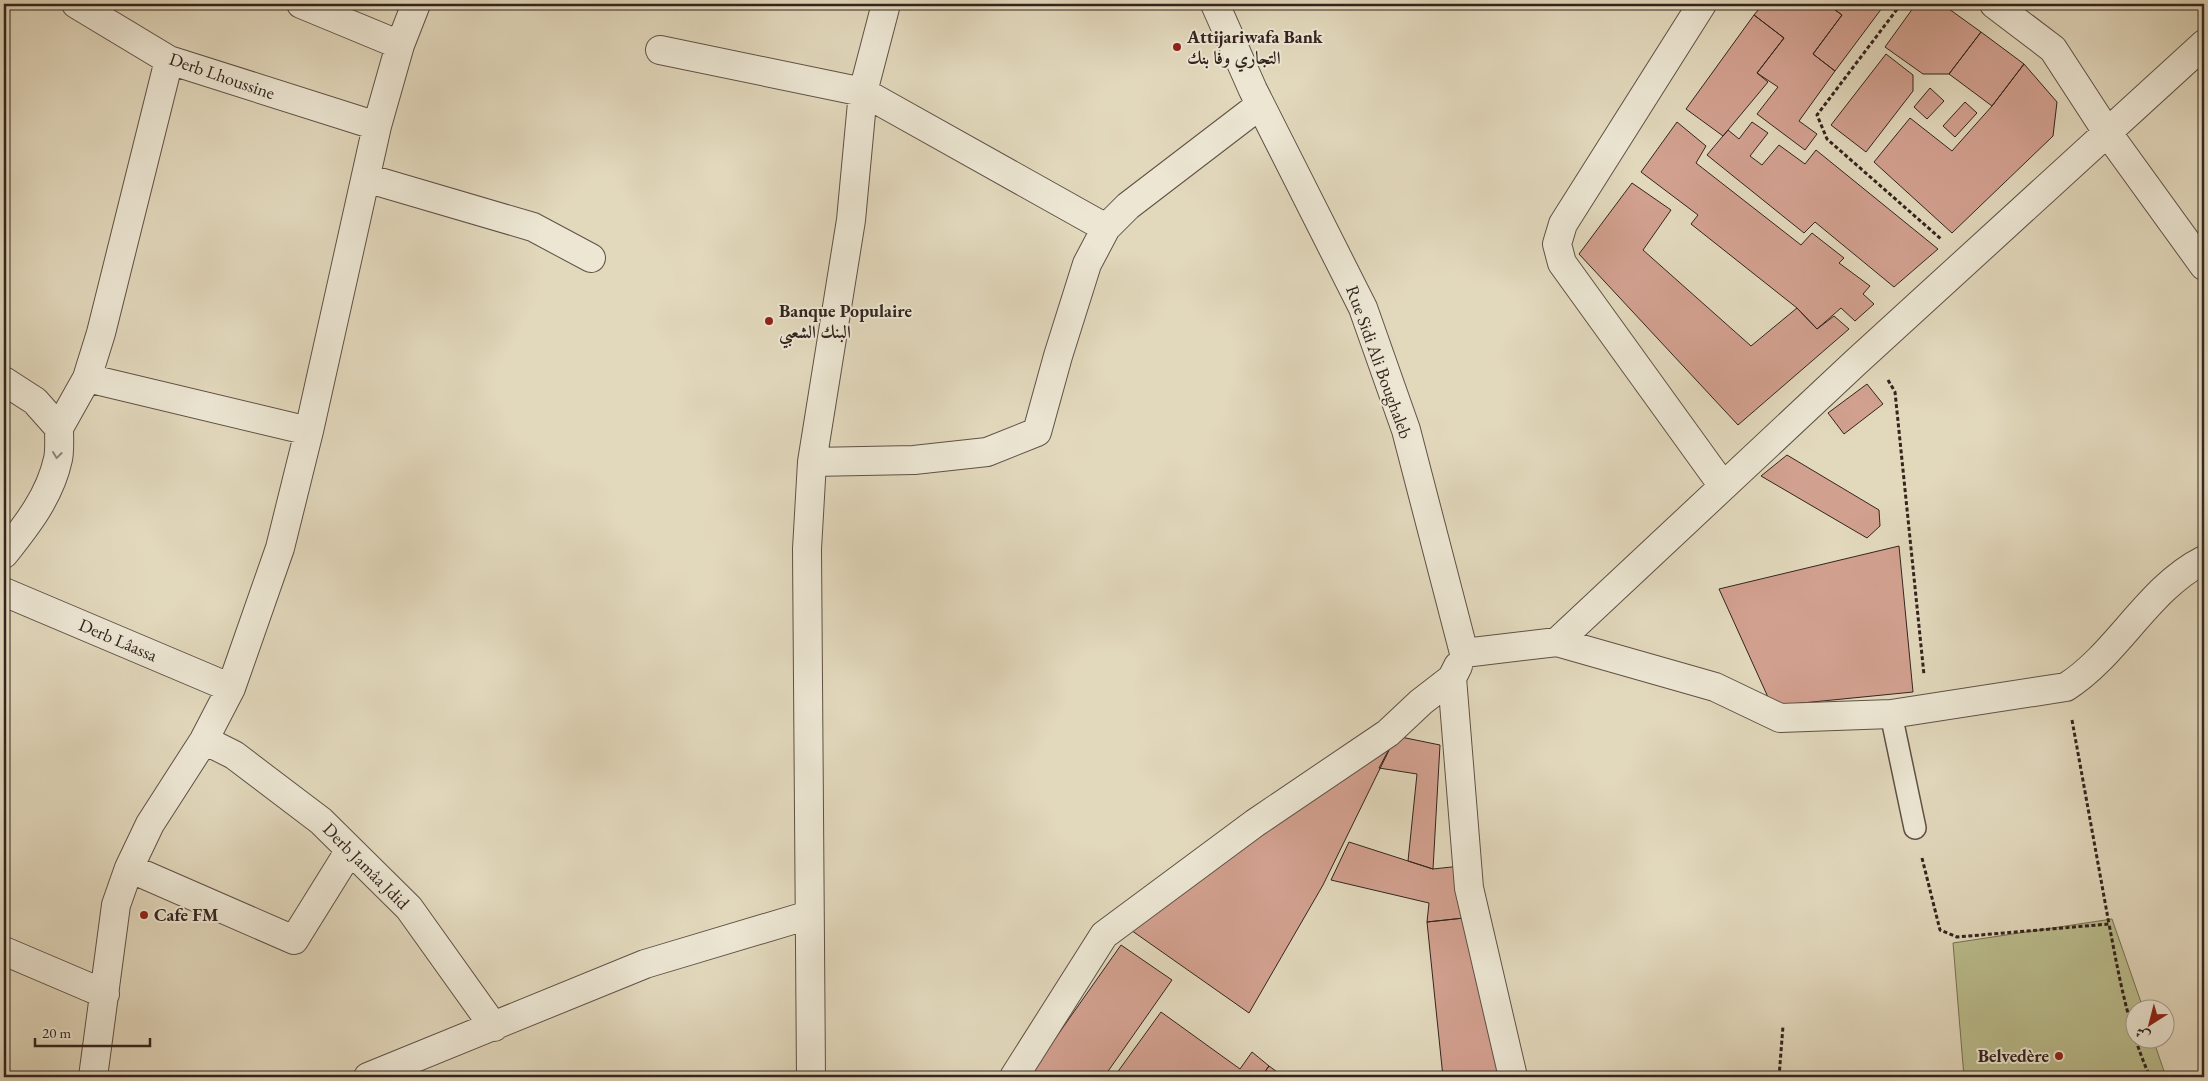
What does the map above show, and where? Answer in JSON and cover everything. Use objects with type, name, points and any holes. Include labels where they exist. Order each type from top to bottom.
[{"type":"street","name":"Derb Lhoussine","points":[[76,4],[169,60],[377,126]]},
{"type":"street","points":[[301,4],[400,45]]},
{"type":"street","points":[[93,1077],[116,905],[129,868],[150,824],[204,740],[232,688],[280,548],[309,431],[377,126],[400,45],[416,4]]},
{"type":"street","points":[[811,1077],[807,549],[812,462],[828,349],[851,220],[863,92],[886,4]]},
{"type":"street","name":"Rue Sidi Ali Boughaleb","points":[[1215,4],[1260,105],[1363,308],[1406,430],[1464,653]]},
{"type":"street","points":[[1702,4],[1563,224],[1557,244],[1562,263],[1723,486]]},
{"type":"street","points":[[1994,4],[2053,49],[2108,132],[2204,266]]},
{"type":"street","points":[[1557,642],[1870,349],[2204,44]]},
{"type":"street","points":[[660,50],[863,92],[1106,228]]},
{"type":"street","points":[[4,554],[32,518],[48,488],[58,459],[59,428],[87,378],[101,333],[169,60]]},
{"type":"street","points":[[812,462],[914,460],[987,452],[1037,432],[1058,356],[1087,264],[1106,228],[1128,206],[1260,105]]},
{"type":"street","points":[[366,178],[533,227],[591,258]]},
{"type":"street","points":[[87,378],[309,431]]},
{"type":"street","points":[[4,381],[35,401],[59,428]]},
{"type":"street","points":[[1014,1077],[1104,935],[1256,824],[1388,733],[1421,702],[1452,678],[1464,653],[1557,642],[1715,687],[1780,718],[1891,714],[2066,687],[2086,671],[2164,590],[2204,560]]},
{"type":"street","name":"Derb Lâassa","points":[[4,592],[232,688]]},
{"type":"street","points":[[1452,678],[1470,888],[1513,1077]]},
{"type":"street","name":"Derb Jamâa Jdid","points":[[204,740],[242,761],[321,820],[409,908],[494,1027]]},
{"type":"street","points":[[129,868],[294,940],[350,850]]},
{"type":"street","points":[[368,1077],[645,964],[809,915]]},
{"type":"street","points":[[4,951],[105,994]]},
{"type":"lane","points":[[1891,714],[1915,828]]},
{"type":"path","points":[[1900,4],[1817,115],[1828,139],[1966,261]]},
{"type":"path","points":[[1870,349],[1895,392],[1928,708]]},
{"type":"path","points":[[2066,687],[2125,1006],[2142,1059],[2150,1077]]},
{"type":"path","points":[[1915,828],[1940,930],[1946,934],[1957,938],[2109,924]]},
{"type":"path","points":[[1779,1077],[1783,1026]]},
{"type":"green space","points":[[2112,919],[2140,998],[2126,998],[2126,1048],[2156,1048],[2166,1077],[1964,1077],[1953,943]]},
{"type":"building","points":[[1763,4],[1827,4],[1842,15],[1813,54],[1835,71],[1799,121],[1817,134],[1805,150],[1757,114],[1778,87],[1757,73],[1784,38],[1754,15]]},
{"type":"building","points":[[1827,4],[1885,4],[1835,71],[1813,54],[1842,15]]},
{"type":"building","points":[[1916,4],[1942,4],[1981,32],[1949,74],[1923,74],[1885,47]]},
{"type":"building","points":[[1754,15],[1784,38],[1757,73],[1768,82],[1723,136],[1686,109]]},
{"type":"building","points":[[1981,32],[2024,64],[1992,106],[1949,74]]},
{"type":"building","points":[[1886,54],[1913,75],[1913,91],[1866,152],[1831,125]]},
{"type":"building","points":[[2024,64],[2057,102],[2053,136],[1952,233],[1874,162],[1910,118],[1952,151],[1992,106]]},
{"type":"building","points":[[1930,88],[1944,101],[1927,119],[1914,107]]},
{"type":"building","points":[[1965,102],[1977,113],[1955,137],[1943,126]]},
{"type":"building","points":[[1677,122],[1706,146],[1696,163],[1801,245],[1812,233],[1844,258],[1839,263],[1870,286],[1863,294],[1874,304],[1855,321],[1841,308],[1817,329],[1797,308],[1691,224],[1698,215],[1641,172]]},
{"type":"building","points":[[1752,122],[1768,133],[1750,156],[1762,165],[1779,145],[1805,164],[1816,150],[1938,249],[1894,287],[1815,222],[1804,233],[1707,155],[1728,130],[1739,139]]},
{"type":"building","points":[[1632,183],[1671,210],[1643,250],[1751,346],[1797,308],[1817,329],[1834,316],[1849,329],[1738,425],[1579,254]]},
{"type":"building","points":[[1867,384],[1883,404],[1844,434],[1828,413]]},
{"type":"building","points":[[1787,455],[1879,510],[1880,526],[1867,538],[1761,476]]},
{"type":"building","points":[[1899,546],[1913,692],[1772,706],[1719,589]]},
{"type":"building","points":[[1396,736],[1440,745],[1433,869],[1408,861],[1417,774],[1379,768]]},
{"type":"building","points":[[1396,736],[1323,885],[1249,1013],[1128,928]]},
{"type":"building","points":[[1349,842],[1433,869],[1461,866],[1464,918],[1427,922],[1429,903],[1331,880]]},
{"type":"building","points":[[1464,918],[1503,1077],[1443,1077],[1427,922]]},
{"type":"building","points":[[1121,945],[1172,980],[1104,1077],[1028,1077]]},
{"type":"building","points":[[1161,1012],[1240,1069],[1252,1052],[1269,1066],[1261,1077],[1114,1077]]},
{"type":"building","points":[[1269,1066],[1284,1077],[1261,1077]]},
{"type":"place","name":"Attijariwafa Bank التجاري وفا بنك","points":[[1177,47]]},
{"type":"place","name":"Banque Populaire البنك الشعبي","points":[[769,321]]},
{"type":"place","name":"Cafe FM","points":[[144,915]]},
{"type":"place","name":"Belvedère","points":[[2059,1056]]}]
